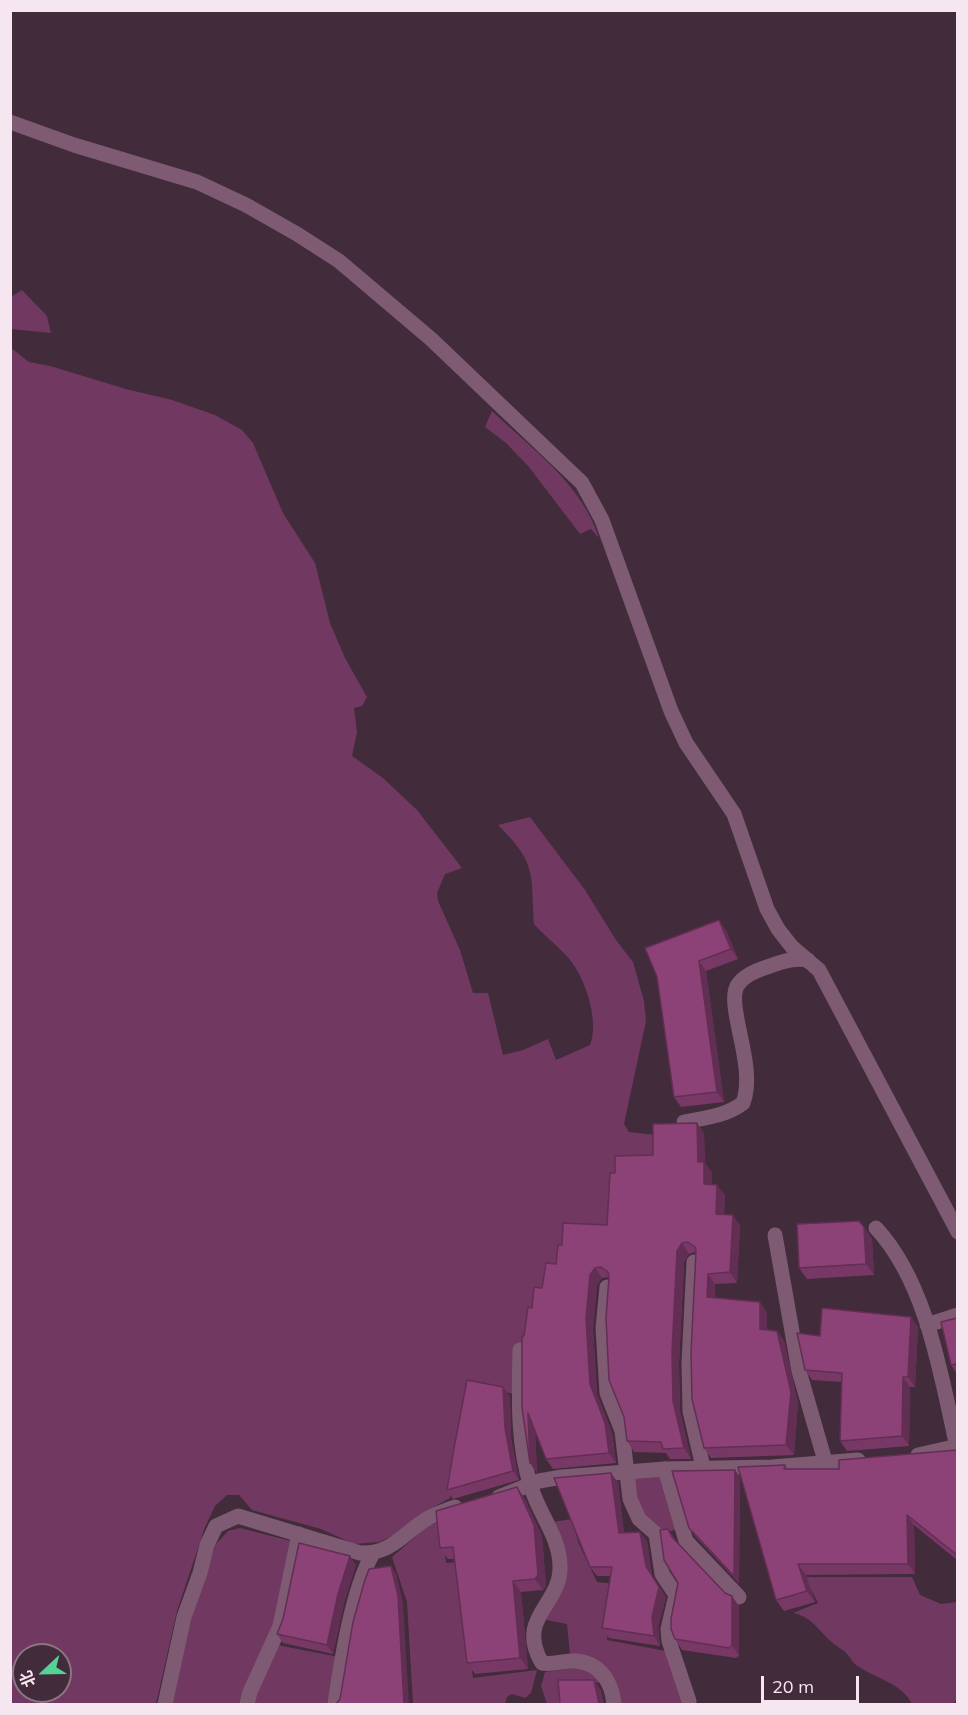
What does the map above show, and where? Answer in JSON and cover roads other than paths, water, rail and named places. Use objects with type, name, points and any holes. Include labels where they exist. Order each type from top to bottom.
[{"type":"street","points":[[10,122],[74,145],[197,182],[246,205],[297,234],[339,261],[431,339],[582,483],[602,520],[670,711],[695,758],[734,814],[767,909],[778,929],[792,947],[819,970],[957,1232]]},
{"type":"street","points":[[684,1122],[725,1113],[743,1103],[747,1080],[735,997],[740,981],[756,971],[785,961],[796,958],[808,960]]},
{"type":"street","points":[[876,1228],[896,1252],[927,1325],[957,1447],[903,1456]]},
{"type":"street","points":[[775,1235],[799,1371],[825,1461]]},
{"type":"street","points":[[694,1262],[689,1363],[690,1411],[703,1467]]},
{"type":"street","points":[[607,1287],[603,1328],[608,1393],[622,1431],[628,1489],[635,1510],[643,1524],[656,1534],[662,1574],[676,1595],[668,1629],[669,1641],[688,1701]]},
{"type":"street","points":[[927,1325],[957,1315]]},
{"type":"street","points":[[520,1350],[519,1410],[530,1485],[552,1531],[560,1568],[554,1589],[534,1625],[532,1641],[542,1663],[575,1661],[585,1663],[604,1674],[611,1683],[614,1704]]},
{"type":"street","points":[[165,1704],[184,1617],[200,1573],[207,1545],[216,1526],[238,1516],[360,1552],[374,1553],[397,1543],[426,1519],[556,1478],[626,1471],[703,1467],[772,1467],[825,1461],[869,1460]]},
{"type":"street","points":[[665,1469],[686,1541],[739,1597]]},
{"type":"street","points":[[247,1704],[250,1692],[280,1626],[300,1533]]},
{"type":"street","points":[[335,1704],[342,1654],[359,1589],[374,1553]]}]
